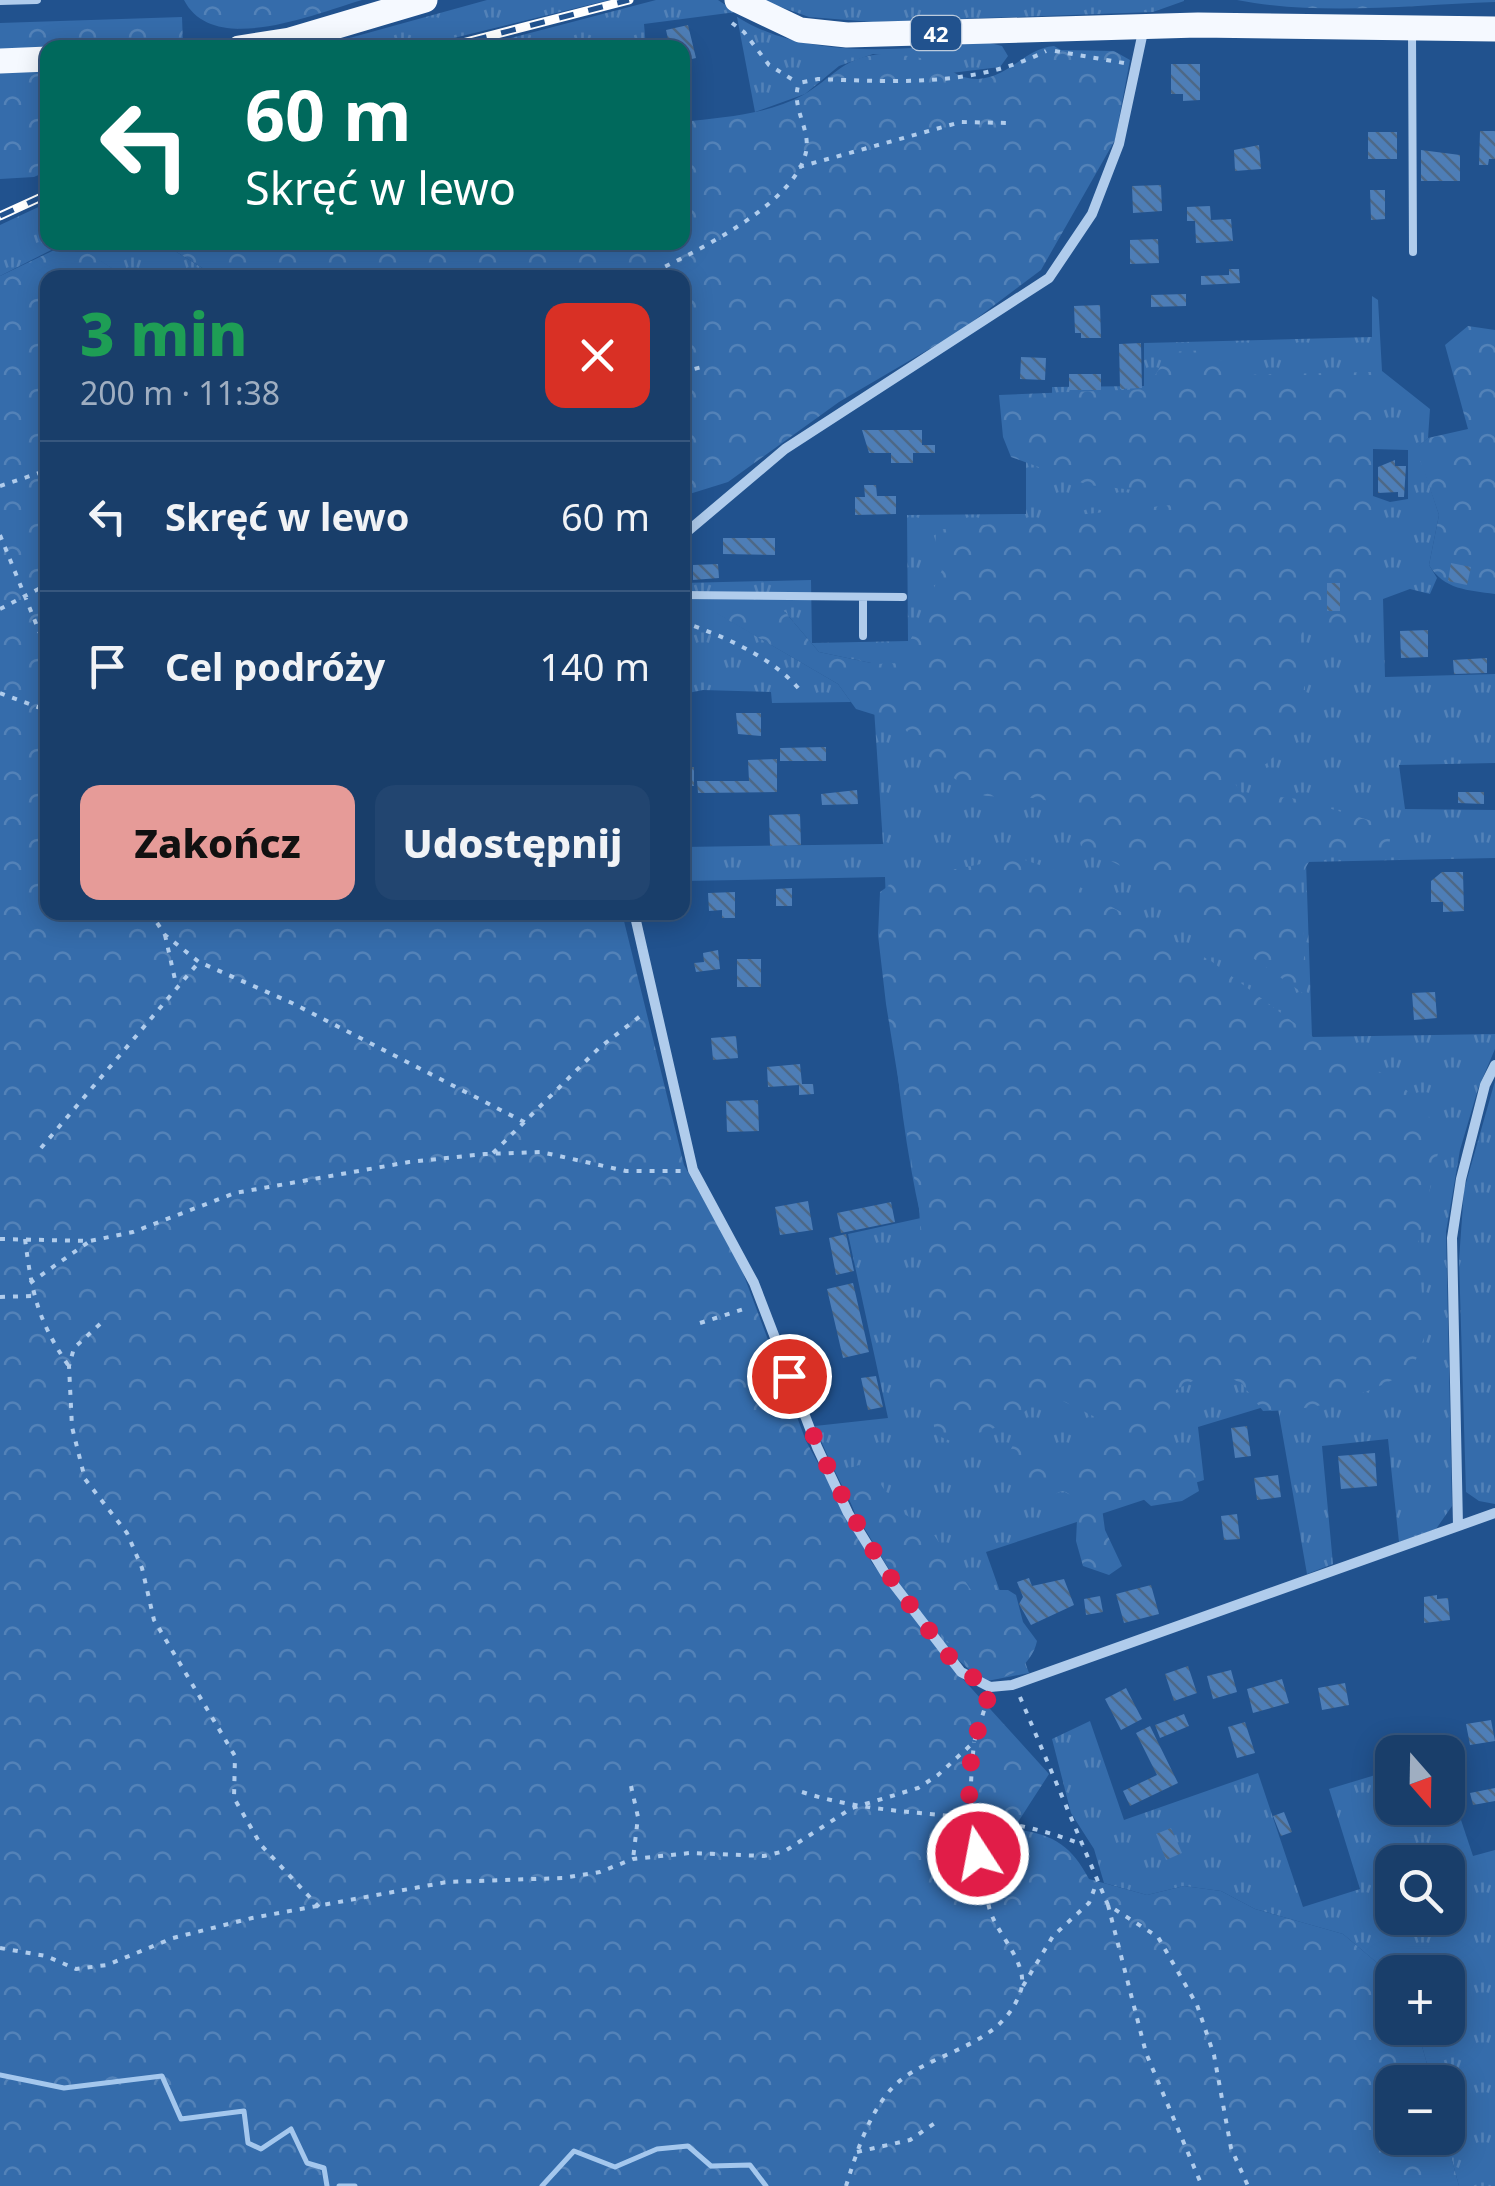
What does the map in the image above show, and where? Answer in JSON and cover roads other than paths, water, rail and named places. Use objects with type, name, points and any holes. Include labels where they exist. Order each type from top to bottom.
[{"type":"main road","points":[[290,40],[425,0]]},
{"type":"main road","name":"42","points":[[731,10],[755,13],[800,30],[847,36],[1144,26],[1495,29]]},
{"type":"main road","points":[[0,60],[40,59]]},
{"type":"street","points":[[690,529],[812,430],[1049,278],[1092,214],[1120,144],[1144,26]]},
{"type":"street","points":[[636,920],[693,1170],[738,1249],[817,1448],[848,1513],[885,1573],[960,1672],[990,1687],[1012,1685],[1495,1513]]},
{"type":"street","points":[[1458,1526],[1452,1238],[1461,1178],[1485,1084],[1495,1065]]},
{"type":"lane","points":[[0,1],[38,0]]},
{"type":"lane","points":[[1412,28],[1413,252]]},
{"type":"lane","points":[[690,595],[904,597]]},
{"type":"lane","points":[[863,597],[863,636]]},
{"type":"waterway","points":[[0,2075],[64,2088],[162,2076],[181,2119],[244,2111],[248,2143],[261,2149],[291,2129],[307,2163],[324,2168],[327,2186]]},
{"type":"waterway","points":[[542,2186],[574,2151],[615,2167],[657,2149],[688,2146],[711,2166],[750,2165],[766,2186]]},
{"type":"waterway","points":[[339,2186],[355,2186]]},
{"type":"railway","points":[[474,40],[629,0]]},
{"type":"railway","points":[[0,216],[40,198]]}]
